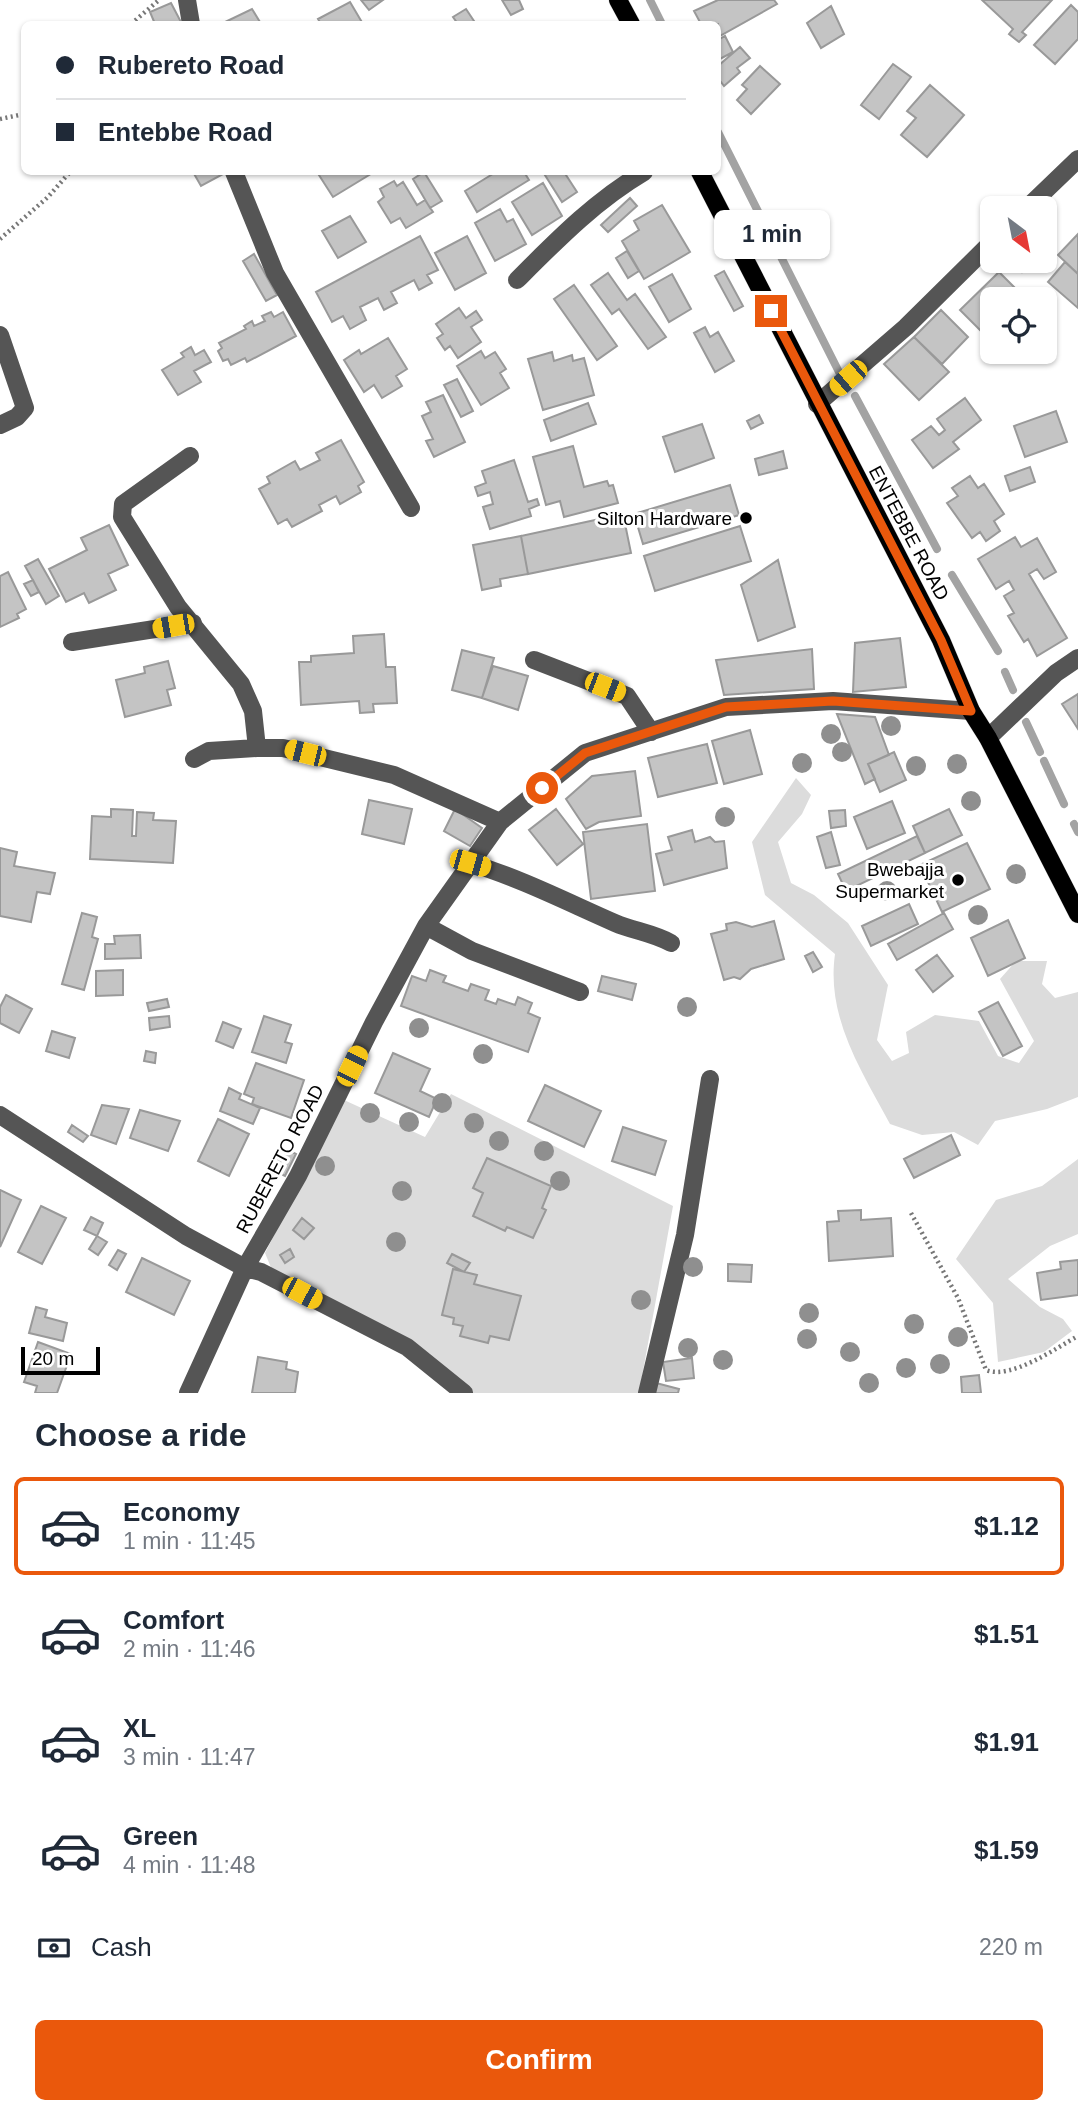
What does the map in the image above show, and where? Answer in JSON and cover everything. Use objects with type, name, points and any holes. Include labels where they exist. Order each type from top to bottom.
[{"type":"main road","points":[[618,0],[629,21]]},
{"type":"main road","name":"ENTEBBE ROAD","points":[[702,175],[817,404],[941,640],[971,711],[988,738],[1078,914]]},
{"type":"street","points":[[187,0],[190,21]]},
{"type":"street","points":[[1039,196],[1078,159]]},
{"type":"street","points":[[235,175],[275,273],[411,508]]},
{"type":"street","points":[[517,280],[579,217],[611,192],[639,175]]},
{"type":"street","points":[[817,404],[906,327],[980,255]]},
{"type":"street","points":[[0,335],[25,408],[17,417],[0,425]]},
{"type":"street","points":[[190,456],[123,504],[122,517],[178,607],[241,684],[253,711],[257,748]]},
{"type":"street","points":[[72,642],[193,623]]},
{"type":"street","points":[[988,738],[1056,673],[1078,658]]},
{"type":"street","points":[[534,660],[627,696],[651,732]]},
{"type":"street","name":"RUBERETO ROAD","points":[[188,1393],[245,1268],[298,1176],[374,1022],[426,926],[500,822],[585,753],[726,707],[833,701],[971,711]]},
{"type":"street","points":[[194,759],[209,751],[282,748],[394,775],[500,822]]},
{"type":"street","points":[[470,863],[508,875],[603,918],[655,934],[671,943]]},
{"type":"street","points":[[426,926],[472,951],[580,992]]},
{"type":"street","points":[[647,1393],[688,1222],[710,1079]]},
{"type":"street","points":[[0,1115],[186,1236],[407,1348],[464,1393]]},
{"type":"path","points":[[137,21],[159,0]]},
{"type":"path","points":[[0,119],[21,115]]},
{"type":"path","points":[[0,239],[48,197],[68,175]]},
{"type":"path","points":[[911,1213],[958,1298],[986,1370],[994,1373],[1032,1362],[1078,1336]]},
{"type":"shaded area","points":[[796,778],[811,795],[802,814],[778,842],[791,883],[814,895],[848,923],[888,985],[877,1040],[892,1061],[909,1053],[906,1032],[935,1015],[979,1021],[998,1056],[1019,1063],[1034,1041],[1000,979],[1016,961],[1047,961],[1042,984],[1055,998],[1078,992],[1078,1097],[1047,1109],[995,1121],[978,1145],[954,1132],[922,1135],[890,1124],[857,1063],[841,1021],[836,1000],[835,954],[765,895],[752,842]]},
{"type":"shaded area","points":[[451,1094],[673,1206],[639,1393],[470,1393],[272,1270],[265,1253],[344,1100],[425,1137]]},
{"type":"shaded area","points":[[1078,1159],[1078,1234],[1050,1246],[1008,1279],[1040,1307],[1063,1319],[1072,1331],[1044,1352],[998,1362],[993,1303],[956,1259],[996,1200],[1042,1186]]},
{"type":"building","points":[[361,0],[383,0],[369,10]]},
{"type":"building","points":[[502,0],[519,0],[523,9],[511,15]]},
{"type":"building","points":[[718,0],[774,0],[777,4],[721,35],[721,21],[699,21],[694,11]]},
{"type":"building","points":[[982,0],[1052,0],[1022,32],[1026,35],[1019,42],[1009,34],[1013,29]]},
{"type":"building","points":[[350,2],[361,21],[319,21],[318,19]]},
{"type":"building","points":[[171,3],[180,21],[154,21],[150,12]]},
{"type":"building","points":[[1071,5],[1078,12],[1078,39],[1055,64],[1034,45]]},
{"type":"building","points":[[831,6],[844,34],[821,48],[807,23]]},
{"type":"building","points":[[252,9],[259,21],[227,21]]},
{"type":"building","points":[[466,9],[474,21],[456,21],[453,17]]},
{"type":"building","points":[[725,36],[733,52],[721,58],[721,38]]},
{"type":"building","points":[[740,47],[750,58],[737,68],[740,72],[724,86],[721,82],[721,63]]},
{"type":"building","points":[[893,64],[911,77],[879,119],[861,105]]},
{"type":"building","points":[[760,66],[780,84],[751,114],[737,100],[747,89],[742,85]]},
{"type":"building","points":[[930,85],[964,115],[927,157],[901,135],[916,118],[907,111]]},
{"type":"building","points":[[195,175],[221,175],[201,186]]},
{"type":"building","points":[[319,175],[369,175],[333,197]]},
{"type":"building","points":[[426,175],[442,201],[430,208],[413,179]]},
{"type":"building","points":[[491,175],[526,175],[529,180],[477,212],[465,191]]},
{"type":"building","points":[[545,175],[566,175],[577,192],[562,202]]},
{"type":"building","points":[[394,181],[397,186],[403,182],[417,205],[425,200],[433,212],[406,228],[400,218],[391,223],[378,202],[384,197],[380,189]]},
{"type":"building","points":[[543,183],[562,216],[532,235],[512,202]]},
{"type":"building","points":[[630,198],[637,206],[608,232],[601,225]]},
{"type":"building","points":[[662,205],[690,252],[644,279],[622,241],[639,230],[634,221]]},
{"type":"building","points":[[500,209],[507,222],[513,219],[526,244],[495,261],[475,223]]},
{"type":"building","points":[[350,216],[366,242],[338,258],[322,231]]},
{"type":"building","points":[[1078,234],[1078,274],[1058,255]]},
{"type":"building","points":[[420,236],[438,270],[427,275],[432,283],[419,290],[414,280],[391,292],[397,303],[384,310],[378,298],[360,307],[366,320],[350,329],[343,316],[332,322],[316,292]]},
{"type":"building","points":[[467,236],[486,273],[455,290],[435,253]]},
{"type":"building","points":[[627,251],[639,271],[628,278],[616,258]]},
{"type":"building","points":[[254,254],[277,295],[266,301],[243,261]]},
{"type":"building","points":[[1065,262],[1078,274],[1078,308],[1057,287],[1048,282]]},
{"type":"building","points":[[724,271],[743,306],[734,311],[715,276]]},
{"type":"building","points":[[608,273],[627,300],[635,294],[666,337],[648,349],[619,309],[612,314],[591,285]]},
{"type":"building","points":[[1000,273],[1014,287],[984,287]]},
{"type":"building","points":[[672,274],[691,309],[669,322],[649,287]]},
{"type":"building","points":[[574,285],[617,346],[597,360],[554,299]]},
{"type":"building","points":[[980,291],[980,330],[960,310]]},
{"type":"building","points":[[459,308],[466,318],[476,311],[482,320],[471,327],[481,342],[458,358],[450,346],[445,350],[437,338],[443,334],[436,324]]},
{"type":"building","points":[[941,310],[968,337],[942,364],[914,337]]},
{"type":"building","points":[[271,312],[274,317],[283,312],[296,336],[247,362],[245,358],[231,365],[228,359],[223,361],[218,351],[222,348],[219,343],[246,329],[244,326],[252,321],[254,326],[265,321],[262,316]]},
{"type":"building","points":[[705,327],[710,337],[718,332],[734,361],[715,372],[694,333]]},
{"type":"building","points":[[914,337],[949,372],[919,400],[884,364]]},
{"type":"building","points":[[388,338],[407,369],[396,376],[402,386],[382,398],[374,385],[364,392],[344,360],[359,350],[361,354]]},
{"type":"building","points":[[191,347],[195,355],[204,350],[211,362],[194,371],[201,382],[178,395],[162,370],[184,357],[181,353]]},
{"type":"building","points":[[481,351],[485,358],[495,352],[506,369],[500,373],[509,388],[481,405],[457,366]]},
{"type":"building","points":[[552,352],[554,361],[572,355],[573,361],[584,358],[594,395],[543,410],[528,359]]},
{"type":"building","points":[[457,379],[473,411],[461,417],[444,385]]},
{"type":"building","points":[[443,395],[465,442],[434,457],[426,441],[433,439],[422,416],[431,412],[426,402]]},
{"type":"building","points":[[965,398],[981,420],[953,442],[959,449],[933,468],[912,440],[931,426],[939,435],[945,430],[937,419]]},
{"type":"building","points":[[588,403],[596,424],[551,441],[544,420]]},
{"type":"building","points":[[1056,411],[1067,442],[1025,457],[1014,426]]},
{"type":"building","points":[[759,415],[763,423],[751,429],[747,421]]},
{"type":"building","points":[[702,424],[714,458],[675,472],[663,437]]},
{"type":"building","points":[[341,440],[364,482],[358,486],[361,492],[340,504],[336,496],[319,505],[322,511],[292,527],[287,519],[278,524],[259,489],[270,483],[267,477],[295,461],[300,470],[320,460],[316,453]]},
{"type":"building","points":[[573,446],[584,487],[607,481],[609,486],[613,485],[618,503],[564,517],[560,501],[546,505],[533,457]]},
{"type":"building","points":[[783,451],[787,468],[759,475],[755,459]]},
{"type":"building","points":[[514,460],[528,502],[537,499],[539,505],[529,509],[531,516],[490,529],[483,507],[493,504],[490,492],[478,496],[475,487],[486,483],[482,471]]},
{"type":"building","points":[[1030,467],[1035,482],[1010,491],[1005,476]]},
{"type":"building","points":[[970,476],[978,488],[984,484],[1004,514],[994,521],[1000,531],[986,541],[980,532],[972,538],[947,503],[958,496],[952,488]]},
{"type":"building","points":[[730,485],[739,515],[643,544],[634,514]]},
{"type":"building","points":[[623,514],[631,553],[528,574],[521,536]]},
{"type":"building","points":[[109,525],[128,565],[108,574],[116,590],[89,603],[84,593],[66,602],[49,569],[87,550],[81,538]]},
{"type":"building","points":[[740,526],[751,561],[655,591],[644,556]]},
{"type":"building","points":[[521,536],[528,574],[500,579],[501,586],[482,590],[473,545]]},
{"type":"building","points":[[1015,537],[1021,547],[1037,538],[1056,572],[1044,579],[1037,569],[1029,574],[1067,638],[1037,656],[1028,639],[1024,642],[1008,616],[1014,613],[1004,596],[1014,590],[1009,581],[996,589],[978,559]]},
{"type":"building","points":[[38,559],[59,596],[46,604],[25,566]]},
{"type":"building","points":[[778,560],[795,627],[758,641],[741,585]]},
{"type":"building","points":[[8,572],[26,609],[17,614],[19,618],[0,627],[0,576]]},
{"type":"building","points":[[33,580],[39,592],[31,596],[24,584]]},
{"type":"building","points":[[384,634],[386,667],[395,667],[397,703],[373,704],[374,712],[360,713],[359,701],[301,705],[299,662],[311,662],[311,656],[354,653],[353,636]]},
{"type":"building","points":[[900,638],[906,687],[853,692],[855,643]]},
{"type":"building","points":[[812,649],[814,689],[724,695],[716,660]]},
{"type":"building","points":[[462,650],[494,658],[482,698],[452,690]]},
{"type":"building","points":[[168,661],[175,688],[167,690],[171,705],[125,717],[116,680],[145,673],[144,667]]},
{"type":"building","points":[[493,666],[528,676],[518,710],[482,698]]},
{"type":"building","points":[[1078,694],[1078,729],[1062,704]]},
{"type":"building","points":[[837,714],[875,717],[889,755],[868,764],[875,779],[865,784]]},
{"type":"building","points":[[750,730],[762,774],[724,784],[712,741]]},
{"type":"building","points":[[707,744],[717,783],[658,797],[648,758]]},
{"type":"building","points":[[894,752],[906,780],[880,792],[868,764]]},
{"type":"building","points":[[635,771],[641,816],[599,822],[586,829],[566,799],[592,776]]},
{"type":"building","points":[[369,800],[412,809],[404,844],[362,834]]},
{"type":"building","points":[[892,801],[905,833],[867,849],[854,817]]},
{"type":"building","points":[[111,809],[133,810],[132,836],[136,836],[137,812],[154,813],[153,820],[176,821],[173,863],[90,859],[92,816],[111,817]]},
{"type":"building","points":[[455,809],[482,828],[470,846],[444,831]]},
{"type":"building","points":[[556,809],[583,844],[557,865],[529,830]]},
{"type":"building","points":[[949,809],[962,835],[925,853],[913,826]]},
{"type":"building","points":[[845,810],[846,826],[831,828],[829,811]]},
{"type":"building","points":[[647,824],[655,891],[591,899],[583,832]]},
{"type":"building","points":[[692,830],[695,842],[710,837],[715,842],[724,841],[727,868],[664,885],[656,854],[672,850],[668,837]]},
{"type":"building","points":[[831,832],[840,865],[826,868],[817,837]]},
{"type":"building","points":[[917,836],[925,853],[846,891],[838,874]]},
{"type":"building","points":[[967,843],[990,889],[942,912],[920,865]]},
{"type":"building","points":[[0,848],[17,852],[14,866],[55,873],[50,894],[37,892],[31,922],[0,916]]},
{"type":"building","points":[[909,904],[918,924],[871,946],[862,926]]},
{"type":"building","points":[[82,913],[97,917],[92,937],[98,939],[84,990],[62,984]]},
{"type":"building","points":[[944,913],[953,929],[897,960],[888,944]]},
{"type":"building","points":[[1008,920],[1025,958],[988,976],[971,938]]},
{"type":"building","points":[[774,921],[784,959],[751,969],[740,979],[734,977],[724,980],[711,934],[727,930],[726,924],[736,922],[752,927]]},
{"type":"building","points":[[140,935],[141,958],[105,959],[105,944],[115,944],[114,936]]},
{"type":"building","points":[[813,952],[822,967],[813,972],[805,956]]},
{"type":"building","points":[[937,955],[953,976],[933,992],[916,970]]},
{"type":"building","points":[[123,970],[123,995],[96,996],[96,971]]},
{"type":"building","points":[[430,970],[446,976],[443,982],[468,991],[471,984],[489,990],[485,1000],[496,1004],[498,999],[515,1005],[518,997],[532,1003],[528,1013],[540,1018],[528,1052],[401,1006],[412,976],[426,981]]},
{"type":"building","points":[[602,976],[636,984],[632,1000],[598,991]]},
{"type":"building","points":[[6,995],[32,1009],[19,1033],[0,1023],[0,1007]]},
{"type":"building","points":[[167,999],[169,1007],[149,1011],[147,1003]]},
{"type":"building","points":[[998,1002],[1022,1046],[1003,1056],[979,1012]]},
{"type":"building","points":[[169,1016],[170,1027],[150,1030],[149,1018]]},
{"type":"building","points":[[264,1016],[291,1025],[285,1042],[292,1044],[286,1063],[252,1052]]},
{"type":"building","points":[[223,1022],[241,1029],[233,1048],[216,1041]]},
{"type":"building","points":[[52,1031],[75,1038],[69,1058],[46,1051]]},
{"type":"building","points":[[146,1051],[156,1053],[155,1063],[144,1061]]},
{"type":"building","points":[[393,1053],[430,1069],[420,1091],[437,1099],[429,1117],[375,1093]]},
{"type":"building","points":[[256,1063],[304,1080],[291,1118],[252,1104],[254,1098],[244,1094]]},
{"type":"building","points":[[545,1085],[601,1111],[584,1147],[528,1121]]},
{"type":"building","points":[[229,1088],[241,1094],[239,1099],[260,1108],[253,1124],[220,1111]]},
{"type":"building","points":[[102,1105],[129,1109],[116,1144],[91,1135]]},
{"type":"building","points":[[140,1110],[180,1121],[168,1151],[130,1138]]},
{"type":"building","points":[[218,1119],[249,1134],[229,1176],[198,1161]]},
{"type":"building","points":[[72,1125],[88,1136],[83,1142],[68,1132]]},
{"type":"building","points":[[623,1127],[666,1141],[655,1175],[612,1161]]},
{"type":"building","points":[[951,1135],[960,1155],[914,1178],[904,1159]]},
{"type":"building","points":[[282,1147],[296,1154],[285,1176],[270,1169]]},
{"type":"building","points":[[487,1158],[551,1186],[542,1208],[546,1210],[533,1238],[507,1227],[505,1231],[473,1216],[483,1193],[473,1188]]},
{"type":"building","points":[[0,1190],[21,1200],[0,1247]]},
{"type":"building","points":[[41,1206],[66,1218],[42,1264],[18,1252]]},
{"type":"building","points":[[861,1210],[861,1220],[891,1218],[893,1256],[829,1261],[827,1222],[839,1221],[838,1211]]},
{"type":"building","points":[[91,1217],[103,1223],[97,1236],[84,1230]]},
{"type":"building","points":[[302,1218],[314,1228],[304,1239],[293,1230]]},
{"type":"building","points":[[97,1236],[107,1242],[98,1255],[89,1249]]},
{"type":"building","points":[[290,1249],[294,1257],[285,1263],[280,1255]]},
{"type":"building","points":[[118,1250],[126,1254],[117,1270],[109,1265]]},
{"type":"building","points":[[452,1254],[470,1263],[464,1272],[447,1263]]},
{"type":"building","points":[[142,1258],[190,1281],[174,1315],[126,1292]]},
{"type":"building","points":[[1078,1260],[1078,1295],[1041,1300],[1037,1273],[1061,1269],[1060,1262]]},
{"type":"building","points":[[728,1264],[752,1265],[751,1282],[728,1281]]},
{"type":"building","points":[[453,1269],[477,1275],[474,1284],[521,1296],[509,1340],[490,1336],[488,1343],[460,1336],[463,1326],[453,1324],[454,1318],[442,1315]]},
{"type":"building","points":[[36,1307],[47,1310],[45,1317],[67,1323],[63,1341],[29,1333]]},
{"type":"building","points":[[38,1342],[71,1354],[57,1393],[35,1393],[37,1386],[24,1382]]},
{"type":"building","points":[[258,1357],[287,1362],[286,1369],[298,1372],[295,1393],[252,1393]]},
{"type":"building","points":[[692,1358],[694,1378],[666,1381],[663,1362]]},
{"type":"building","points":[[979,1375],[981,1393],[962,1393],[961,1377]]},
{"type":"building","points":[[656,1383],[679,1389],[678,1393],[654,1393]]},
{"type":"waterway","points":[[650,0],[660,21]]},
{"type":"waterway","points":[[721,138],[840,374]]},
{"type":"waterway","points":[[855,396],[937,549]]},
{"type":"waterway","points":[[952,575],[998,651]]},
{"type":"waterway","points":[[1005,672],[1013,690]]},
{"type":"waterway","points":[[1026,722],[1040,752]]},
{"type":"waterway","points":[[1044,761],[1064,804]]},
{"type":"waterway","points":[[1074,824],[1078,832]]},
{"type":"place","name":"Silton Hardware","points":[[746,518]]},
{"type":"place","name":"Bwebajja Supermarket","points":[[958,880]]},
{"type":"route","points":[[542,788],[585,753],[726,707],[833,701],[971,711],[941,640],[771,311]]}]
